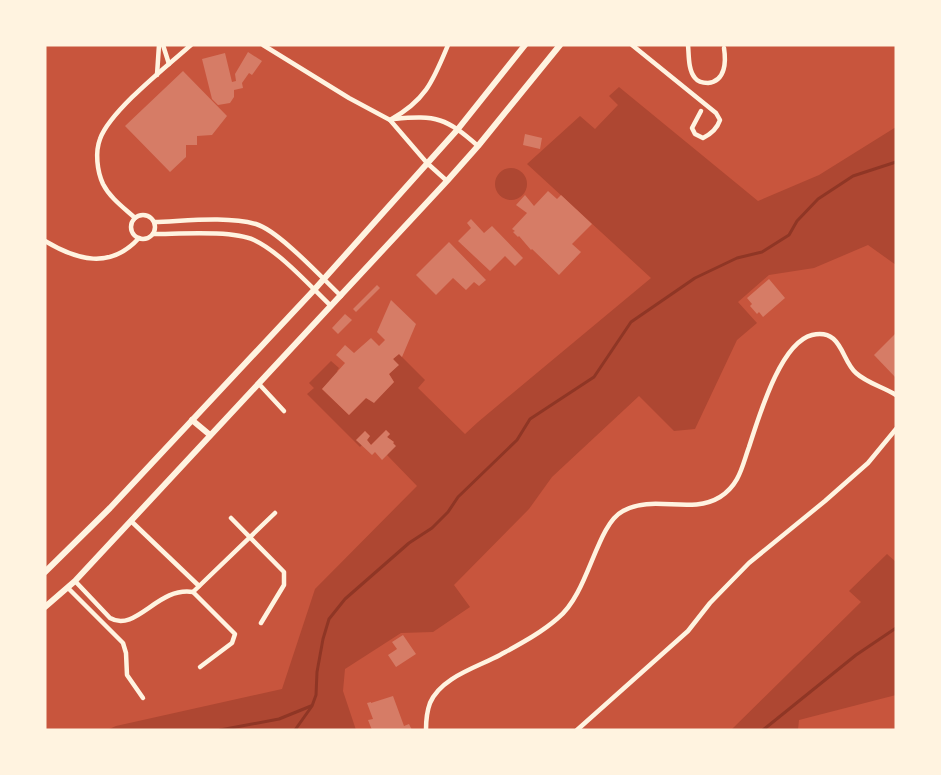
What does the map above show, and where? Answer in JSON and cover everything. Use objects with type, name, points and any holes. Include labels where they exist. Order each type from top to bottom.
[{"type":"main road","points":[[45,572],[110,508],[314,290],[458,129],[525,45]]},
{"type":"main road","points":[[45,607],[75,581],[447,181],[560,45]]},
{"type":"main road","points":[[192,420],[210,435]]},
{"type":"street","points":[[161,45],[169,64]]},
{"type":"street","points":[[157,75],[161,45]]},
{"type":"street","points":[[135,218],[111,196],[103,185],[96,156],[100,138],[111,121],[190,45]]},
{"type":"street","points":[[264,45],[349,98],[390,120],[427,163],[447,181]]},
{"type":"street","points":[[390,120],[416,104],[423,96],[448,45]]},
{"type":"street","points":[[632,45],[716,113],[720,120],[717,127],[703,138],[695,134],[692,128],[701,111]]},
{"type":"street","points":[[688,45],[694,77],[705,83],[714,82],[725,68],[724,48]]},
{"type":"street","points":[[390,120],[434,118],[458,129],[478,146]]},
{"type":"street","points":[[145,215],[154,222],[153,234],[148,238],[139,238],[132,232],[132,222],[135,218],[145,215]]},
{"type":"street","points":[[154,222],[238,220],[259,225],[276,234],[341,296]]},
{"type":"street","points":[[153,234],[234,235],[252,239],[269,248],[331,306]]},
{"type":"street","points":[[45,241],[66,254],[98,259],[117,254],[132,246],[139,238]]},
{"type":"street","points":[[426,730],[430,703],[440,689],[458,676],[530,638],[570,607],[579,592],[606,529],[623,510],[638,506],[706,503],[721,496],[734,485],[744,466],[748,449],[781,363],[797,343],[813,335],[831,338],[844,351],[854,372],[896,395]]},
{"type":"street","points":[[259,384],[284,411]]},
{"type":"street","points":[[577,730],[687,631],[710,603],[749,564],[868,463],[896,429]]},
{"type":"street","points":[[75,581],[110,618],[124,622],[169,594],[193,592],[276,513]]},
{"type":"street","points":[[231,518],[280,566],[285,578],[284,585],[261,622]]},
{"type":"street","points":[[131,521],[199,586]]},
{"type":"street","points":[[68,588],[123,643],[127,675],[143,698]]},
{"type":"street","points":[[193,592],[235,634],[232,643],[200,668]]},
{"type":"shaded area","points":[[619,87],[758,201],[819,175],[896,127],[896,265],[868,245],[814,268],[769,275],[738,302],[757,323],[737,340],[695,429],[674,431],[639,396],[552,477],[529,509],[454,585],[470,607],[433,632],[401,633],[345,669],[343,691],[356,730],[107,730],[116,726],[282,689],[315,589],[417,486],[387,455],[394,442],[387,437],[390,434],[386,430],[371,445],[367,440],[370,436],[365,431],[356,440],[362,445],[360,447],[307,394],[314,388],[309,383],[331,361],[339,368],[338,372],[322,389],[349,415],[366,398],[374,402],[394,382],[389,374],[398,365],[393,359],[399,354],[425,380],[418,388],[465,434],[651,278],[527,164],[580,116],[595,129],[618,105],[609,96]]},
{"type":"shaded area","points":[[511,168],[522,173],[527,184],[522,195],[511,200],[500,195],[495,184],[500,173]]},
{"type":"shaded area","points":[[887,554],[896,562],[896,695],[799,720],[798,730],[731,730],[861,602],[849,591]]},
{"type":"building","points":[[248,52],[262,61],[252,75],[249,73],[242,83],[243,88],[234,90],[234,97],[230,103],[218,105],[212,99],[202,59],[225,53],[232,82],[236,81],[235,74]]},
{"type":"building","points":[[183,71],[227,116],[212,135],[197,136],[197,145],[186,145],[186,157],[170,172],[125,126]]},
{"type":"building","points":[[525,134],[542,138],[540,149],[523,145]]},
{"type":"building","points":[[548,191],[557,199],[561,195],[592,224],[572,244],[581,252],[559,275],[512,229],[527,213],[516,205],[525,195],[534,206]]},
{"type":"building","points":[[471,219],[484,233],[492,226],[523,258],[515,266],[505,256],[490,271],[458,241],[471,228],[467,223]]},
{"type":"building","points":[[449,242],[486,280],[479,286],[474,282],[466,290],[453,278],[436,295],[416,275]]},
{"type":"building","points":[[769,279],[785,298],[763,317],[750,306],[752,304],[747,298]]},
{"type":"building","points":[[377,285],[380,288],[356,312],[353,309]]},
{"type":"building","points":[[391,300],[416,324],[402,357],[399,354],[393,359],[399,365],[389,374],[394,382],[374,403],[366,398],[349,415],[322,389],[345,363],[336,355],[345,345],[354,353],[371,338],[379,346],[385,340],[377,332]]},
{"type":"building","points":[[345,314],[352,320],[338,334],[332,328]]},
{"type":"building","points":[[896,333],[896,378],[874,355]]},
{"type":"building","points":[[386,430],[390,434],[387,437],[396,446],[382,460],[375,452],[372,455],[356,440],[365,431],[370,436],[367,440],[371,445]]},
{"type":"building","points":[[403,635],[416,654],[396,667],[388,655],[397,649],[392,642]]},
{"type":"building","points":[[393,696],[404,726],[409,724],[412,730],[372,730],[368,720],[373,719],[367,703]]},
{"type":"waterway","points":[[295,730],[312,706],[316,695],[317,672],[329,619],[345,599],[409,543],[432,528],[448,512],[458,497],[517,440],[530,419],[594,377],[631,322],[695,278],[737,258],[762,252],[789,235],[797,221],[818,199],[853,176],[896,162]]},
{"type":"waterway","points":[[763,730],[856,655],[896,628]]},
{"type":"waterway","points":[[220,730],[279,719],[311,706]]}]
